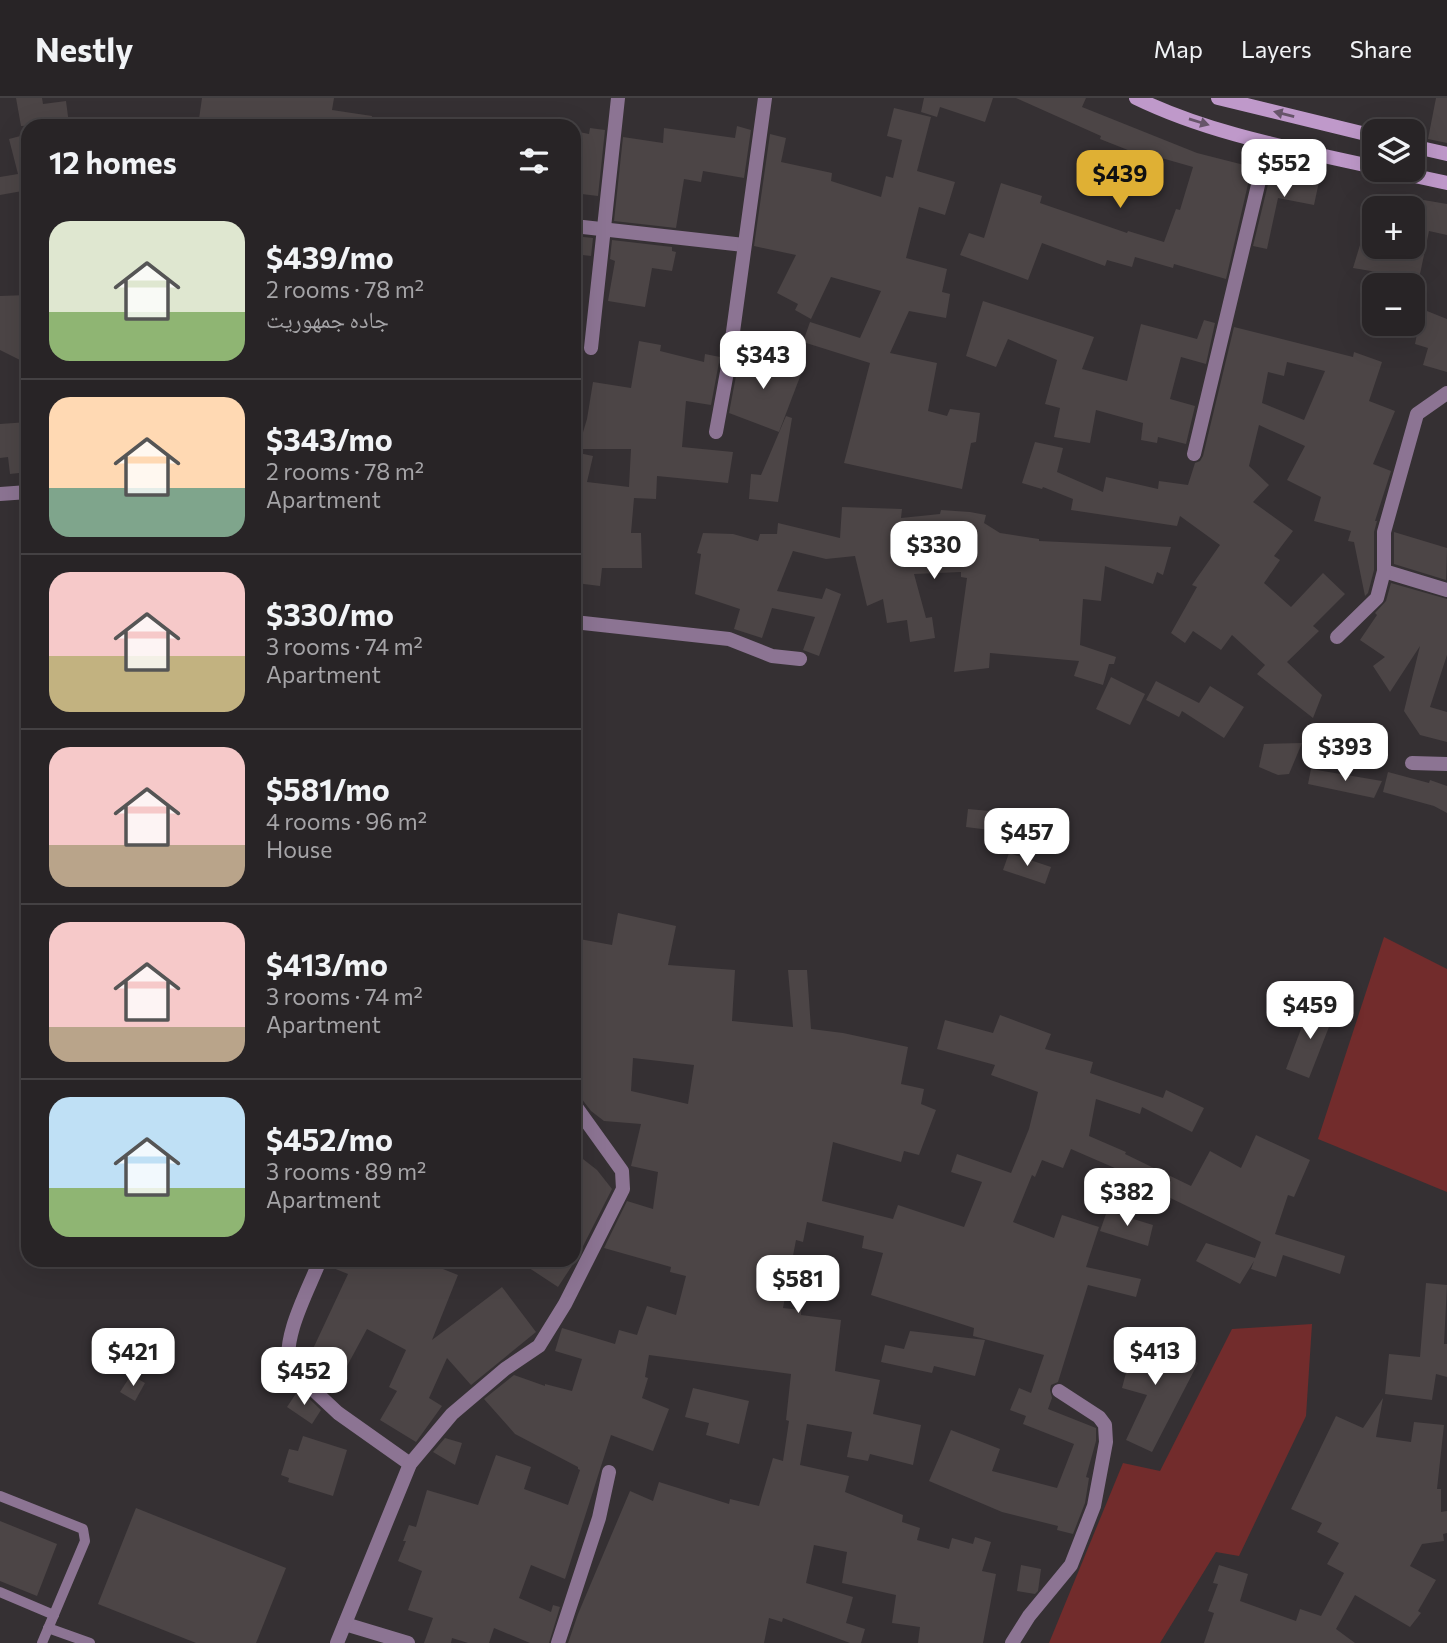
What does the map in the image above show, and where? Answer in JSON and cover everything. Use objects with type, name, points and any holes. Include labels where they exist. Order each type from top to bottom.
[{"type":"main road","points":[[1136,98],[1166,112],[1268,143],[1362,164]]},
{"type":"main road","points":[[1218,98],[1362,133]]},
{"type":"main road","points":[[1425,149],[1447,154]]},
{"type":"main road","points":[[1425,178],[1447,183]]},
{"type":"street","points":[[592,348],[618,98]]},
{"type":"street","points":[[716,432],[729,361],[765,98]]},
{"type":"street","points":[[1194,454],[1268,143]]},
{"type":"street","points":[[581,227],[656,233],[744,245]]},
{"type":"street","points":[[1337,637],[1377,598],[1384,571],[1384,532],[1417,414],[1447,393]]},
{"type":"street","points":[[0,494],[21,492]]},
{"type":"street","points":[[1384,571],[1447,590]]},
{"type":"street","points":[[581,623],[729,639],[772,656],[800,659]]},
{"type":"street","points":[[1412,763],[1447,764]]},
{"type":"street","points":[[337,1643],[410,1464],[452,1413],[505,1369],[539,1346],[565,1304],[623,1189],[622,1171],[581,1114]]},
{"type":"street","points":[[317,1267],[288,1342],[287,1357],[290,1368],[338,1413],[410,1464]]},
{"type":"street","points":[[1012,1643],[1029,1616],[1071,1564],[1094,1506],[1105,1425],[1094,1413],[1059,1391]]},
{"type":"street","points":[[558,1643],[599,1518],[610,1472]]},
{"type":"street","points":[[345,1624],[408,1643]]},
{"type":"lane","points":[[0,1496],[83,1529],[85,1541],[42,1643]]},
{"type":"lane","points":[[0,1592],[54,1615]]},
{"type":"lane","points":[[48,1628],[90,1643]]},
{"type":"shaded area","points":[[1384,937],[1447,969],[1447,1192],[1318,1139]]},
{"type":"shaded area","points":[[1312,1324],[1306,1416],[1239,1556],[1216,1552],[1160,1643],[1049,1643],[1123,1463],[1160,1471],[1232,1329]]},
{"type":"building","points":[[16,98],[42,98],[43,104],[66,101],[68,119],[21,119],[21,126]]},
{"type":"building","points":[[202,98],[334,98],[332,110],[372,116],[372,119],[199,119]]},
{"type":"building","points":[[924,98],[993,98],[985,122],[940,107],[937,117],[921,112]]},
{"type":"building","points":[[1016,98],[1086,98],[1082,107],[1197,153],[1252,167],[1226,279],[1174,264],[1173,268],[1135,257],[1132,267],[1107,260],[1105,266],[1042,243],[1028,280],[960,255],[969,233],[984,238],[1001,183],[1042,196],[1040,203],[1127,233],[1128,231],[1164,242],[1176,209],[1180,210],[1193,167],[1158,157],[1152,172],[1134,164],[1138,154],[1100,139],[1101,136]]},
{"type":"building","points":[[1436,98],[1447,98],[1447,143],[1428,139]]},
{"type":"building","points":[[894,108],[931,117],[917,171],[955,182],[945,215],[919,207],[906,258],[947,269],[942,292],[950,294],[946,318],[909,311],[890,353],[937,363],[928,411],[947,416],[950,409],[980,413],[976,442],[971,443],[962,489],[844,463],[870,363],[803,342],[810,322],[860,338],[881,291],[831,277],[811,319],[795,310],[798,304],[777,293],[796,255],[754,246],[770,134],[786,138],[781,162],[832,173],[831,181],[881,197],[886,176],[893,178],[902,140],[887,136]]},
{"type":"building","points":[[737,126],[751,130],[744,178],[703,171],[701,182],[684,179],[676,228],[614,221],[623,137],[663,143],[664,128],[735,138]]},
{"type":"building","points":[[590,128],[605,130],[598,196],[581,194],[581,132],[589,134]]},
{"type":"building","points":[[21,136],[21,191],[0,195],[0,177],[18,174],[9,139]]},
{"type":"building","points":[[1272,168],[1320,177],[1314,205],[1278,198],[1267,249],[1253,246]]},
{"type":"building","points":[[1425,200],[1447,204],[1447,235],[1429,231],[1425,250]]},
{"type":"building","points":[[581,237],[593,238],[591,256],[581,255]]},
{"type":"building","points":[[612,240],[672,247],[672,251],[676,252],[672,271],[652,268],[645,307],[608,301],[615,261],[610,259]]},
{"type":"building","points":[[1360,245],[1362,259],[1423,259],[1420,273],[1383,273],[1353,268]]},
{"type":"building","points":[[21,295],[21,360],[0,350],[0,296]]},
{"type":"building","points":[[983,301],[1094,337],[1082,369],[1127,381],[1141,324],[1197,339],[1204,320],[1215,323],[1206,364],[1181,357],[1170,399],[1195,406],[1186,444],[1158,437],[1157,443],[1141,440],[1143,423],[1096,410],[1090,443],[1054,437],[1060,408],[1045,404],[1057,360],[1008,339],[996,367],[966,356]]},
{"type":"building","points":[[1425,310],[1447,319],[1447,372],[1423,365],[1428,348],[1415,344],[1417,336],[1425,336]]},
{"type":"building","points":[[1234,327],[1353,357],[1354,352],[1382,362],[1369,401],[1395,411],[1373,464],[1391,471],[1375,521],[1374,570],[1365,596],[1354,542],[1348,541],[1351,531],[1314,521],[1321,497],[1287,480],[1305,446],[1259,425],[1249,466],[1269,485],[1253,502],[1293,531],[1274,556],[1280,560],[1264,583],[1291,607],[1323,573],[1345,594],[1313,626],[1319,631],[1287,662],[1322,695],[1313,718],[1257,674],[1265,665],[1232,635],[1221,650],[1193,631],[1185,643],[1171,633],[1197,587],[1192,585],[1220,545],[1180,516],[1177,526],[1071,510],[1073,499],[1043,487],[1042,489],[1022,483],[1035,442],[1063,448],[1057,472],[1103,492],[1106,477],[1158,489],[1159,481],[1188,485],[1195,463],[1203,456]],"holes":[[[1287,362],[1325,371],[1304,420],[1262,403],[1268,372],[1284,376]]]},
{"type":"building","points":[[639,341],[661,345],[660,351],[704,362],[705,354],[720,357],[711,405],[686,401],[682,447],[733,452],[728,483],[657,476],[656,499],[634,498],[631,533],[641,533],[642,568],[602,568],[600,586],[581,584],[581,453],[593,456],[587,482],[629,487],[631,449],[581,449],[593,382],[631,388]]},
{"type":"building","points":[[743,351],[801,374],[779,432],[729,413]]},
{"type":"building","points":[[786,416],[792,418],[778,502],[749,499],[751,474],[761,475]]},
{"type":"building","points":[[21,422],[21,473],[10,474],[8,457],[0,458],[0,424]]},
{"type":"building","points":[[842,507],[902,509],[901,518],[940,514],[941,510],[970,512],[986,515],[984,523],[1000,533],[1039,541],[1171,547],[1163,575],[1157,572],[1153,584],[1105,566],[1101,601],[1083,599],[1080,645],[1116,657],[1114,664],[1109,664],[1103,685],[1074,676],[1079,661],[990,653],[989,668],[954,672],[967,578],[961,577],[961,572],[914,574],[926,618],[932,617],[935,638],[910,642],[907,620],[887,623],[883,599],[867,606],[855,556],[826,559],[793,551],[777,591],[822,599],[826,588],[841,594],[819,656],[803,650],[815,617],[772,608],[762,638],[734,629],[740,609],[695,594],[701,554],[697,553],[703,533],[733,534],[758,541],[760,534],[777,534],[778,523],[840,538]]},
{"type":"building","points":[[1394,532],[1447,548],[1446,580],[1394,564]]},
{"type":"building","points":[[1391,583],[1447,599],[1447,655],[1430,707],[1447,712],[1447,742],[1420,735],[1404,711],[1420,646],[1390,692],[1373,666],[1385,657],[1360,640],[1377,615],[1375,613],[1386,601]]},
{"type":"building","points":[[1111,677],[1145,694],[1130,725],[1096,709]]},
{"type":"building","points":[[1156,681],[1199,703],[1210,686],[1244,707],[1224,738],[1182,711],[1179,717],[1146,700]]},
{"type":"building","points":[[1302,743],[1289,774],[1278,775],[1259,767],[1264,744]]},
{"type":"building","points":[[1311,769],[1382,781],[1374,798],[1308,784]]},
{"type":"building","points":[[1388,772],[1447,786],[1447,813],[1434,806],[1383,792]]},
{"type":"building","points":[[968,809],[1000,812],[998,831],[966,827]]},
{"type":"building","points":[[1009,853],[1051,867],[1045,884],[1003,870]]},
{"type":"building","points":[[618,913],[676,926],[668,965],[735,970],[732,1021],[793,1027],[788,970],[807,970],[811,1029],[908,1047],[901,1084],[924,1089],[921,1104],[936,1110],[919,1155],[904,1151],[901,1162],[833,1142],[822,1201],[893,1219],[898,1205],[964,1227],[982,1182],[951,1172],[957,1154],[1011,1173],[1029,1129],[1038,1092],[991,1075],[995,1065],[937,1049],[945,1020],[993,1033],[1000,1015],[1051,1034],[1045,1049],[1093,1062],[1090,1073],[1163,1098],[1166,1090],[1204,1108],[1192,1132],[1142,1107],[1140,1114],[1096,1099],[1089,1136],[1191,1186],[1210,1151],[1241,1168],[1256,1135],[1310,1160],[1294,1197],[1288,1195],[1275,1234],[1345,1256],[1340,1274],[1283,1255],[1276,1277],[1251,1269],[1254,1261],[1240,1284],[1196,1261],[1206,1243],[1255,1258],[1261,1242],[1123,1175],[1124,1172],[1071,1149],[1063,1168],[1042,1160],[1035,1177],[1032,1175],[1013,1222],[1054,1238],[1062,1215],[1099,1227],[1086,1267],[1141,1279],[1136,1297],[1088,1285],[1058,1382],[1051,1385],[1052,1398],[1048,1409],[1096,1428],[1096,1441],[1086,1477],[1089,1478],[1085,1503],[1073,1534],[1057,1530],[1058,1526],[1002,1512],[929,1481],[951,1430],[1000,1449],[992,1471],[1057,1488],[1074,1444],[1023,1424],[1026,1416],[1010,1410],[1019,1388],[1031,1393],[1044,1355],[973,1336],[974,1328],[871,1295],[883,1253],[862,1248],[864,1236],[807,1222],[803,1242],[796,1240],[783,1308],[801,1310],[801,1315],[841,1320],[835,1371],[880,1380],[873,1414],[921,1425],[913,1465],[870,1454],[868,1461],[847,1457],[852,1432],[807,1424],[800,1465],[849,1476],[845,1492],[903,1515],[902,1522],[920,1528],[917,1540],[949,1549],[952,1538],[973,1544],[975,1537],[991,1542],[982,1571],[996,1574],[983,1643],[918,1643],[920,1627],[892,1623],[896,1595],[842,1583],[847,1552],[814,1545],[806,1583],[853,1597],[846,1623],[865,1629],[861,1643],[850,1643],[783,1618],[782,1622],[769,1618],[764,1643],[568,1643],[630,1491],[653,1501],[659,1482],[729,1504],[730,1499],[759,1506],[773,1458],[783,1461],[789,1421],[786,1420],[791,1374],[649,1355],[645,1377],[648,1378],[642,1398],[669,1409],[653,1451],[611,1435],[565,1579],[531,1565],[519,1598],[551,1612],[553,1605],[560,1607],[549,1643],[530,1643],[494,1628],[489,1643],[468,1643],[452,1638],[451,1643],[424,1643],[433,1618],[408,1610],[422,1571],[398,1561],[409,1525],[416,1527],[427,1490],[478,1505],[496,1455],[531,1467],[524,1489],[568,1505],[580,1470],[515,1434],[484,1399],[514,1375],[545,1386],[572,1391],[582,1359],[555,1351],[562,1328],[615,1344],[619,1330],[637,1335],[647,1306],[676,1315],[686,1276],[670,1272],[671,1267],[604,1248],[627,1201],[653,1209],[658,1172],[631,1166],[641,1124],[604,1121],[591,1111],[581,1098],[581,939],[612,945]],"holes":[[[633,1058],[694,1065],[688,1104],[631,1091]]]},
{"type":"building","points":[[1310,1005],[1334,1014],[1309,1078],[1286,1069]]},
{"type":"building","points":[[581,1157],[597,1170],[612,1189],[581,1250]]},
{"type":"building","points":[[1107,1211],[1153,1225],[1148,1246],[1100,1231]]},
{"type":"building","points":[[330,1267],[438,1267],[458,1275],[432,1340],[502,1287],[536,1332],[471,1385],[447,1358],[429,1398],[442,1406],[416,1442],[380,1420],[397,1391],[389,1387],[406,1350],[367,1329],[332,1394],[304,1368],[348,1274]]},
{"type":"building","points":[[528,1267],[571,1267],[558,1287]]},
{"type":"building","points":[[1426,1283],[1447,1285],[1444,1344],[1447,1344],[1447,1377],[1436,1374],[1432,1400],[1385,1394],[1389,1354],[1420,1357]]},
{"type":"building","points":[[910,1331],[985,1340],[975,1376],[934,1366],[932,1373],[881,1362],[885,1345],[904,1349]]},
{"type":"building","points":[[1137,1331],[1154,1336],[1153,1341],[1198,1363],[1152,1452],[1126,1440],[1147,1395],[1122,1388]]},
{"type":"building","points":[[131,1375],[145,1383],[135,1401],[120,1392]]},
{"type":"building","points":[[693,1388],[749,1401],[739,1444],[706,1435],[709,1423],[685,1417]]},
{"type":"building","points":[[299,1389],[321,1410],[312,1424],[287,1407]]},
{"type":"building","points":[[1383,1398],[1376,1437],[1411,1442],[1414,1422],[1444,1425],[1437,1489],[1441,1489],[1441,1512],[1447,1511],[1447,1533],[1443,1534],[1444,1541],[1422,1544],[1410,1566],[1436,1580],[1418,1611],[1421,1613],[1410,1627],[1355,1595],[1336,1629],[1355,1643],[1204,1643],[1214,1613],[1208,1611],[1218,1584],[1213,1583],[1219,1565],[1248,1574],[1240,1601],[1296,1621],[1300,1609],[1321,1616],[1344,1573],[1327,1564],[1339,1543],[1317,1532],[1322,1523],[1291,1509],[1336,1416],[1363,1428]]},
{"type":"building","points":[[303,1436],[347,1450],[333,1496],[288,1482],[289,1478],[281,1475],[289,1449],[298,1451]]},
{"type":"building","points":[[445,1438],[462,1443],[455,1465],[433,1452]]},
{"type":"building","points":[[136,1508],[286,1568],[256,1643],[196,1643],[98,1604]]},
{"type":"building","points":[[0,1521],[57,1544],[37,1596],[0,1581]]},
{"type":"building","points":[[1021,1565],[1041,1569],[1038,1591],[1035,1594],[1017,1591]]}]
